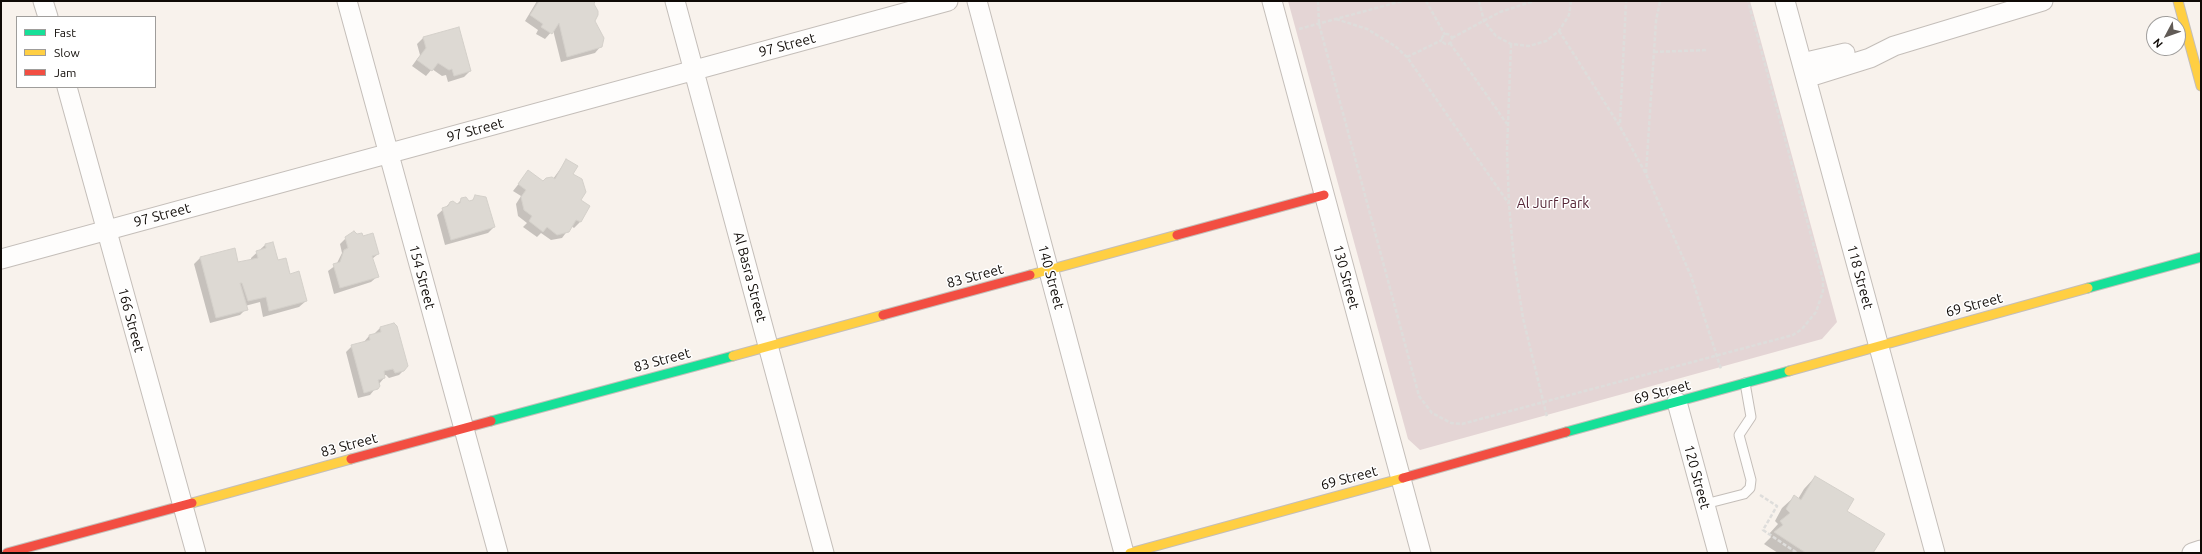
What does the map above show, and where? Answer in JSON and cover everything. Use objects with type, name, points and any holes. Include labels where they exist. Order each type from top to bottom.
[{"type":"street","points":[[43,1],[48,16]]},
{"type":"street","name":"154 Street","points":[[347,1],[498,553]]},
{"type":"street","name":"Al Basra Street","points":[[675,1],[824,553]]},
{"type":"street","name":"97 Street","points":[[1,259],[948,1]]},
{"type":"street","name":"140 Street","points":[[977,1],[1124,553]]},
{"type":"street","name":"130 Street","points":[[1272,1],[1422,553]]},
{"type":"street","name":"118 Street","points":[[1785,1],[1934,553]]},
{"type":"street","points":[[1804,71],[1870,58],[1894,46],[2043,1]]},
{"type":"street","points":[[2178,1],[2201,86]]},
{"type":"street","name":"166 Street","points":[[67,88],[196,553]]},
{"type":"street","name":"83 Street","points":[[8,553],[1324,195]]},
{"type":"street","name":"69 Street","points":[[1130,553],[2201,257]]},
{"type":"street","name":"120 Street","points":[[1677,402],[1718,553]]},
{"type":"street","points":[[2192,553],[2201,550]]},
{"type":"lane","points":[[1704,504],[1744,494],[1750,488],[1751,480],[1739,435],[1751,417],[1745,383]]},
{"type":"path","points":[[1318,1],[1319,24],[1419,396],[1432,413],[1451,423],[1462,424],[1793,335],[1802,329],[1816,312],[1823,292],[1823,280],[1748,1]]},
{"type":"path","points":[[1281,34],[1402,1]]},
{"type":"path","points":[[1407,57],[1442,40],[1444,35],[1426,1]]},
{"type":"path","points":[[1479,1],[1484,21],[1496,36],[1511,44],[1529,46],[1553,37],[1559,31],[1569,15],[1571,1]]},
{"type":"path","points":[[1450,43],[1452,38],[1500,12],[1534,1]]},
{"type":"path","points":[[1619,124],[1626,1],[1620,1]]},
{"type":"path","points":[[1646,174],[1656,21],[1660,1]]},
{"type":"path","points":[[1336,19],[1367,29],[1395,46],[1407,57],[1509,204]]},
{"type":"path","points":[[1559,31],[1619,124],[1646,174],[1691,276],[1727,388]]},
{"type":"path","points":[[1444,35],[1450,35],[1452,38]]},
{"type":"path","points":[[1442,40],[1446,44],[1450,43]]},
{"type":"path","points":[[1450,43],[1507,124]]},
{"type":"path","points":[[1511,44],[1507,124],[1509,204],[1514,262],[1523,318],[1552,436]]},
{"type":"path","points":[[1654,52],[1706,50]]},
{"type":"path","points":[[1750,488],[1777,506],[1763,530],[1797,553]]},
{"type":"green space","name":"Al Jurf Park","points":[[1288,1],[1750,1],[1837,322],[1822,339],[1420,450],[1408,439]]},
{"type":"building","points":[[539,1],[595,1],[594,4],[598,11],[598,15],[595,21],[604,38],[602,47],[567,57],[559,23],[552,34],[541,27],[543,24],[530,15]]},
{"type":"building","points":[[459,27],[471,71],[454,76],[452,69],[449,70],[438,63],[432,71],[417,60],[426,48],[423,37]]},
{"type":"building","points":[[566,159],[578,166],[573,174],[582,179],[586,192],[581,200],[590,206],[581,222],[576,220],[569,232],[557,235],[547,227],[543,232],[529,221],[532,216],[524,210],[521,197],[526,190],[518,184],[528,170],[543,181],[546,178],[552,177],[555,179]]},
{"type":"building","points":[[475,195],[486,197],[495,227],[451,240],[442,208],[448,206],[450,202],[453,201],[457,204],[460,203],[461,198],[466,197],[469,201],[473,200]]},
{"type":"building","points":[[354,231],[357,234],[362,233],[363,236],[373,233],[379,254],[372,256],[379,277],[340,288],[333,264],[340,262],[344,250],[348,248],[345,237]]},
{"type":"building","points":[[273,242],[278,260],[286,258],[290,274],[299,271],[307,301],[269,311],[266,297],[248,301],[242,283],[240,283],[248,310],[216,318],[200,257],[235,248],[238,262],[258,258],[256,251],[266,248],[265,244]]},
{"type":"building","points":[[394,323],[397,326],[408,366],[404,371],[395,373],[393,369],[384,371],[385,378],[378,380],[380,386],[378,389],[364,393],[351,345],[370,340],[369,335],[381,332],[380,327]]},
{"type":"building","points":[[1815,476],[1854,499],[1847,511],[1885,534],[1873,553],[1806,553],[1774,532],[1783,525],[1780,521],[1790,513],[1786,509],[1794,495],[1801,500]]},
{"type":"traffic: fast","points":[[2088,288],[2201,257]]},
{"type":"traffic: fast","points":[[491,421],[733,356]]},
{"type":"traffic: fast","points":[[1566,432],[1789,371]]},
{"type":"traffic: slow","points":[[2178,1],[2201,86]]},
{"type":"traffic: slow","points":[[1030,275],[1177,235]]},
{"type":"traffic: slow","points":[[1789,371],[2088,288]]},
{"type":"traffic: slow","points":[[733,356],[883,315]]},
{"type":"traffic: slow","points":[[192,503],[351,459]]},
{"type":"traffic: slow","points":[[1130,553],[1403,478]]},
{"type":"traffic: jam","points":[[1177,235],[1324,195]]},
{"type":"traffic: jam","points":[[883,315],[1030,275]]},
{"type":"traffic: jam","points":[[351,459],[491,421]]},
{"type":"traffic: jam","points":[[1403,478],[1566,432]]},
{"type":"traffic: jam","points":[[7,553],[192,503]]}]
